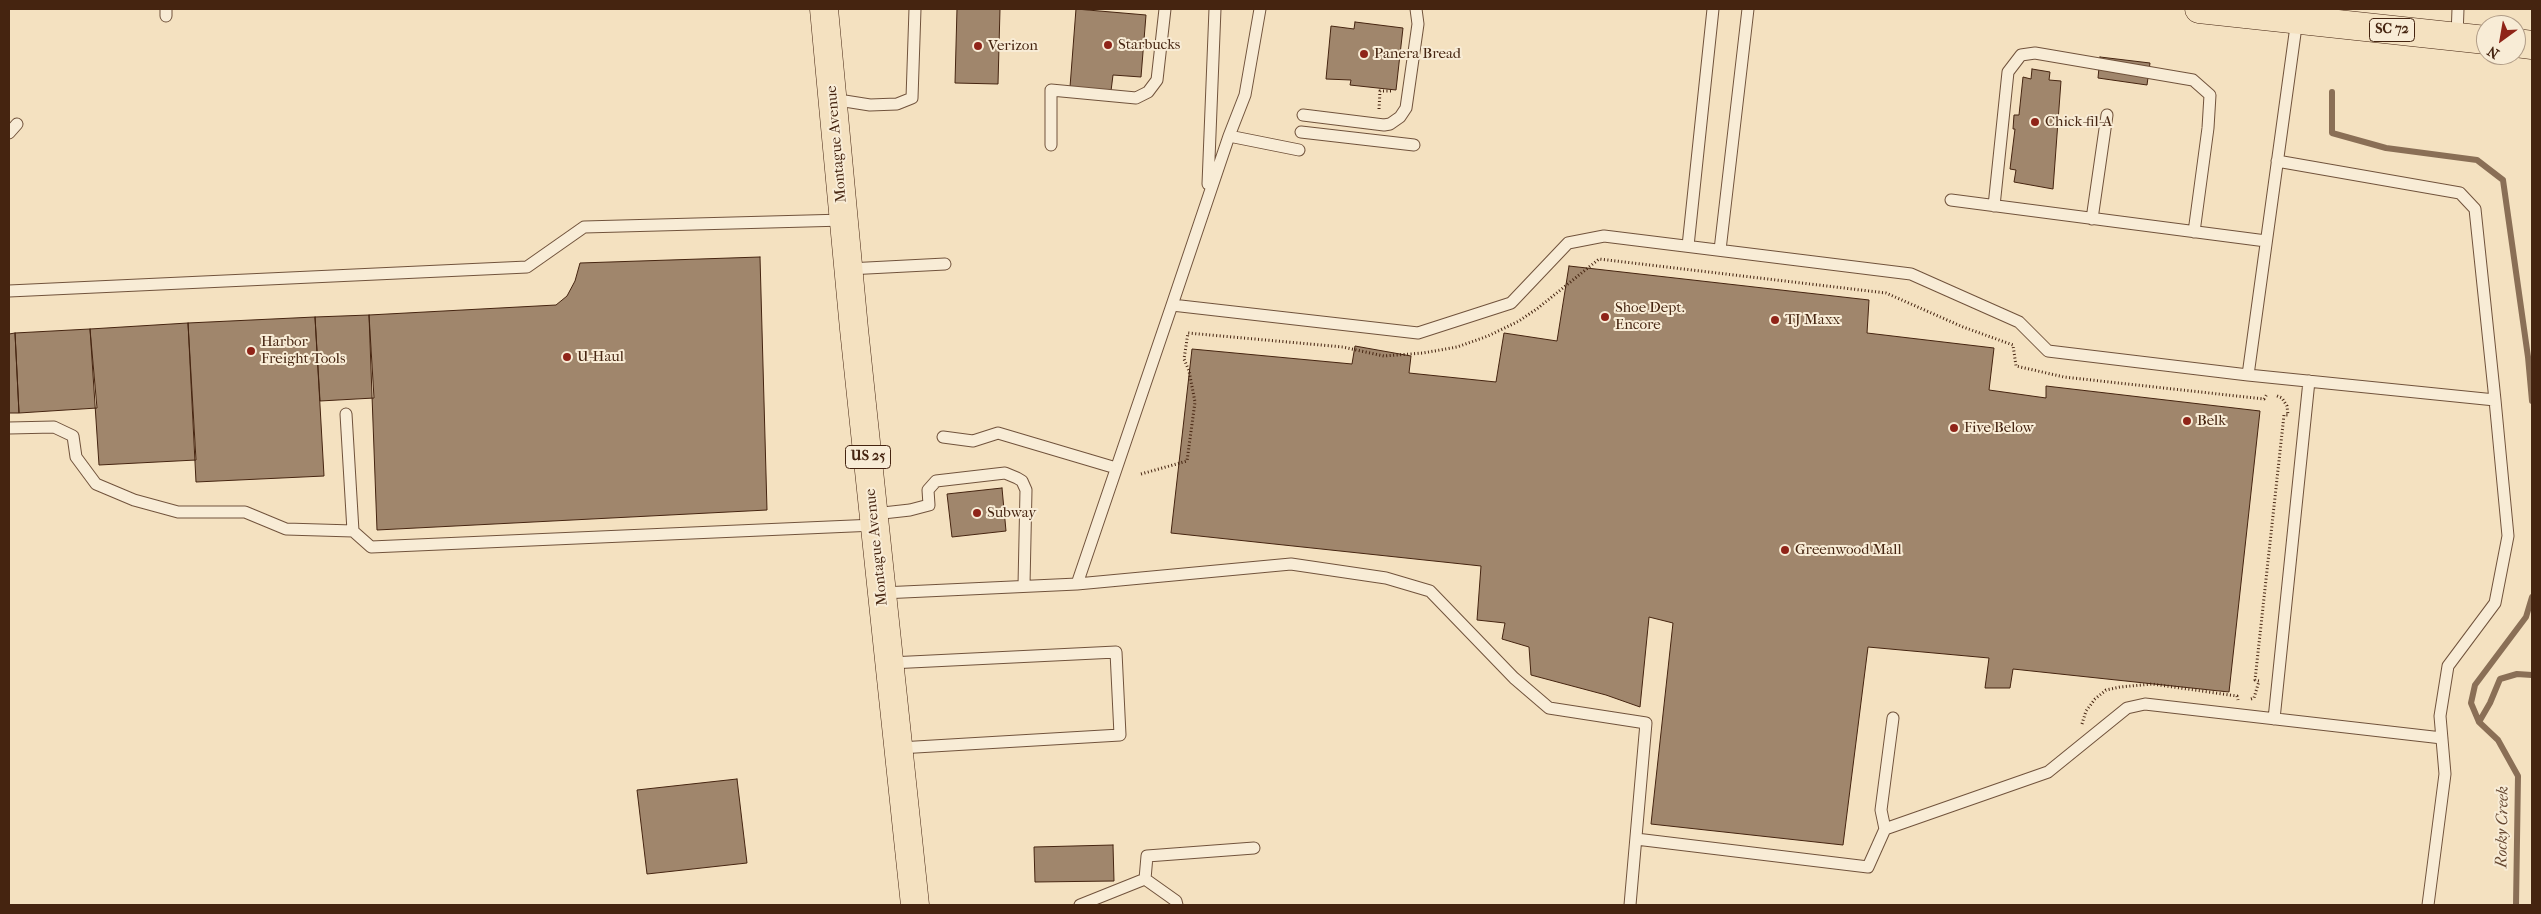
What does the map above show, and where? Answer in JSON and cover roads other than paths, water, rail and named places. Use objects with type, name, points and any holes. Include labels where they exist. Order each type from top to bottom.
[{"type":"highway","name":"Montague Avenue","points":[[824,9],[848,269],[915,905]]},
{"type":"highway","name":"SC 72","points":[[2199,9],[2229,10],[2476,39]]},
{"type":"lane","points":[[832,100],[870,105],[897,104],[912,98],[916,9]]},
{"type":"lane","points":[[1051,145],[1050,90],[1136,98],[1148,92],[1157,80],[1165,9]]},
{"type":"lane","points":[[1208,197],[1215,9]]},
{"type":"lane","points":[[1077,584],[1208,197],[1245,95],[1260,9]]},
{"type":"lane","points":[[1303,116],[1384,125],[1394,122],[1406,108],[1416,38],[1418,17],[1416,9]]},
{"type":"lane","points":[[1688,246],[1713,9]]},
{"type":"lane","points":[[1720,250],[1748,9]]},
{"type":"lane","points":[[2457,36],[2458,9]]},
{"type":"lane","points":[[2248,375],[2297,19]]},
{"type":"lane","points":[[1994,206],[2008,72],[2022,55],[2035,53],[2193,80],[2210,95],[2194,232]]},
{"type":"lane","points":[[2092,219],[2107,115]]},
{"type":"lane","points":[[9,133],[17,124]]},
{"type":"lane","points":[[1301,132],[1414,145]]},
{"type":"lane","points":[[1229,136],[1299,150]]},
{"type":"lane","points":[[2277,161],[2460,194],[2475,208],[2508,536],[2495,603],[2448,666],[2440,716],[2445,774],[2428,905]]},
{"type":"lane","points":[[1951,200],[2266,241]]},
{"type":"lane","points":[[9,291],[527,267],[584,227],[844,220]]},
{"type":"lane","points":[[1172,305],[1418,333],[1511,303],[1568,243],[1604,236],[1911,274],[2018,322],[2048,351],[2248,375],[2495,400]]},
{"type":"lane","points":[[848,269],[945,264]]},
{"type":"lane","points":[[2274,719],[2308,381]]},
{"type":"lane","points":[[346,414],[353,531]]},
{"type":"lane","points":[[9,428],[54,427],[73,436],[76,457],[96,484],[134,500],[178,512],[245,512],[286,529],[353,531],[371,547],[874,519],[929,505],[928,490],[936,481],[1005,473],[1022,481],[1026,490],[1024,585]]},
{"type":"lane","points":[[943,437],[972,440],[998,433],[1116,468]]},
{"type":"lane","points":[[882,593],[1077,584],[1291,564],[1386,578],[1430,591],[1514,678],[1549,708],[1646,722],[1630,905]]},
{"type":"lane","points":[[890,663],[1116,652],[1120,735],[899,748]]},
{"type":"lane","points":[[1885,829],[2048,772],[2126,708],[2145,704],[2442,738]]},
{"type":"lane","points":[[1636,839],[1868,867],[1885,829],[1882,810],[1893,718]]},
{"type":"lane","points":[[1145,879],[1147,856],[1254,848]]},
{"type":"lane","points":[[1080,905],[1145,879]]},
{"type":"lane","points":[[1145,879],[1176,901],[1177,905]]},
{"type":"waterway","points":[[2332,92],[2332,133],[2386,148],[2477,160],[2503,180],[2528,357],[2532,401]]},
{"type":"waterway","name":"Rocky Creek","points":[[2516,905],[2518,776],[2498,740],[2479,722],[2471,703],[2475,685],[2526,617],[2532,597]]},
{"type":"waterway","name":"Rocky Creek","points":[[2479,722],[2490,703],[2500,679],[2517,674],[2532,675]]},
{"type":"place","name":"Starbucks","points":[[1108,45]]},
{"type":"place","name":"Verizon","points":[[978,46]]},
{"type":"place","name":"Panera Bread","points":[[1364,54]]},
{"type":"place","name":"Chick-fil-A","points":[[2035,122]]},
{"type":"place","name":"Shoe Dept. Encore","points":[[1605,317]]},
{"type":"place","name":"TJ Maxx","points":[[1775,320]]},
{"type":"place","name":"Harbor Freight Tools","points":[[251,351]]},
{"type":"place","name":"U-Haul","points":[[567,357]]},
{"type":"place","name":"Belk","points":[[2187,421]]},
{"type":"place","name":"Five Below","points":[[1954,428]]},
{"type":"place","name":"Subway","points":[[977,513]]},
{"type":"place","name":"Greenwood Mall","points":[[1785,550]]}]
